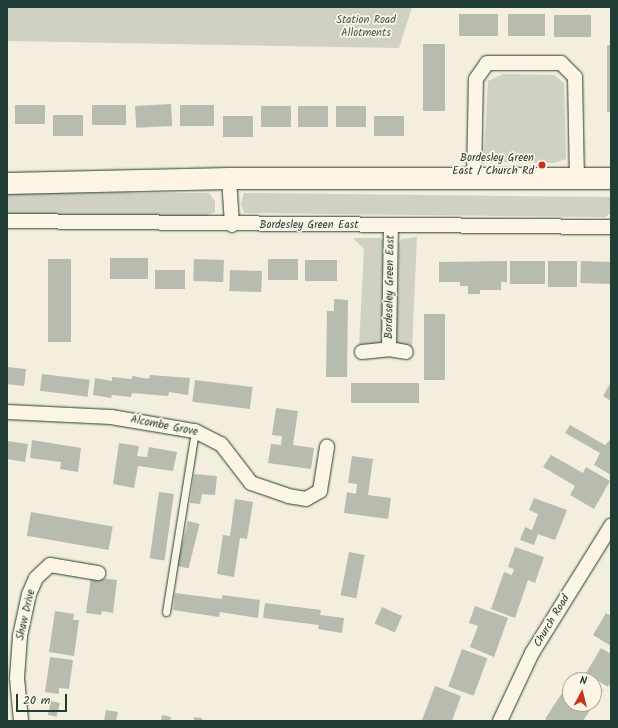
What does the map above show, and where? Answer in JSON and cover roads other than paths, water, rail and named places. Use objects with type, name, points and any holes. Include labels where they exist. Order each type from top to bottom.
[{"type":"street","points":[[474,179],[476,79],[487,63],[561,63],[575,77],[577,178]]},
{"type":"street","points":[[7,183],[229,178],[611,178]]},
{"type":"street","points":[[229,178],[232,225]]},
{"type":"street","name":"Bordesley Green East","points":[[7,221],[232,225],[391,224],[611,227]]},
{"type":"street","name":"Bordeseley Green East","points":[[389,349],[391,224]]},
{"type":"street","name":"Bordeseley Green East","points":[[362,352],[389,349],[406,352]]},
{"type":"street","name":"Alcombe Grove","points":[[7,412],[111,417],[195,431],[221,444],[250,484],[288,496],[306,499],[320,491],[326,446]]},
{"type":"street","name":"Church Road","points":[[500,721],[532,653],[611,526]]},
{"type":"street","name":"Shaw Drive","points":[[20,721],[17,678],[20,636],[29,594],[36,578],[50,565],[98,573]]},
{"type":"lane","points":[[166,612],[195,431]]},
{"type":"place","name":"Bordesley Green East / Church Rd","points":[[542,165]]},
{"type":"park label","name":"Station Road Allotments","points":[[366,27]]}]
